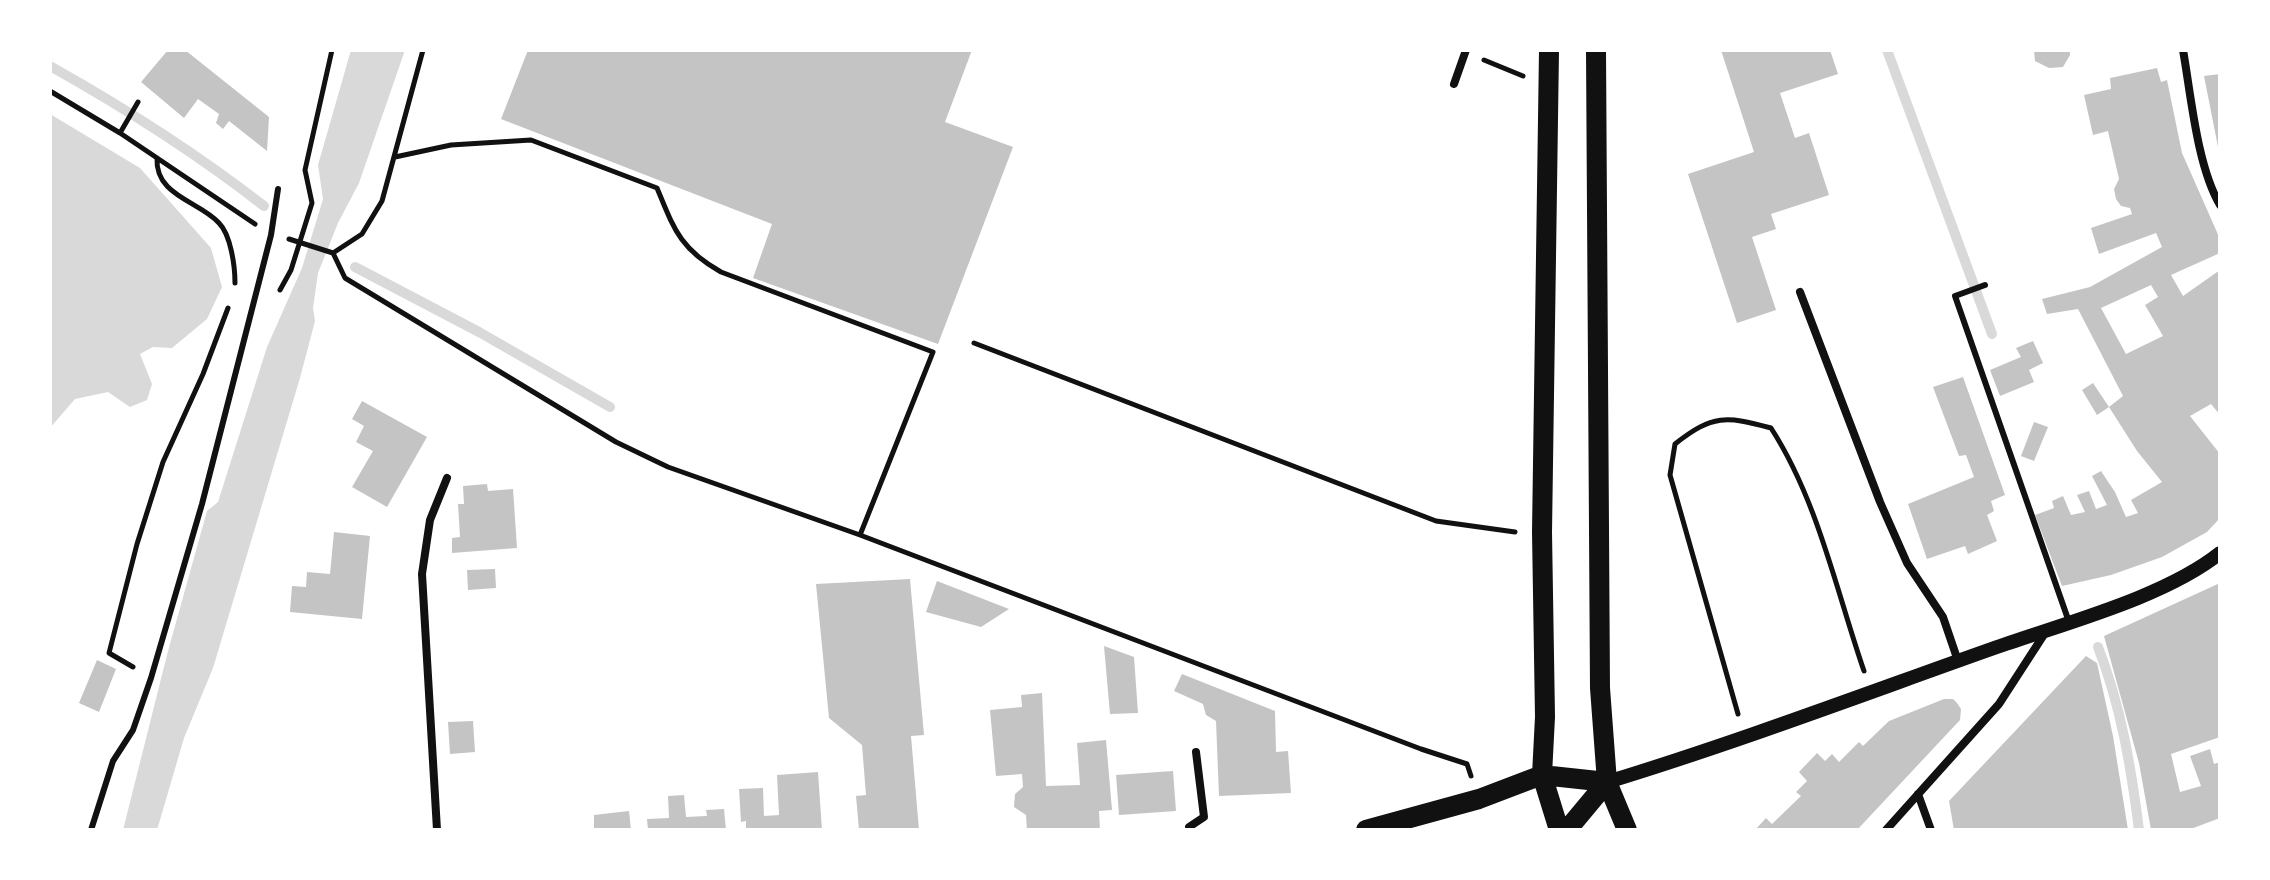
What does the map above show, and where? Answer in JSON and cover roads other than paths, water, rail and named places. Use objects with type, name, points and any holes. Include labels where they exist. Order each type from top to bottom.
[{"type":"main road","points":[[1549,50],[1542,532],[1545,717],[1542,775],[1559,830]]},
{"type":"main road","points":[[1596,50],[1600,688],[1607,782],[1627,830]]},
{"type":"main road","points":[[1366,830],[1479,799],[1542,775],[1607,782]]},
{"type":"main road","points":[[1567,830],[1607,782]]},
{"type":"street","points":[[2183,50],[2201,149],[2214,195],[2220,205]]},
{"type":"street","points":[[1454,84],[1465,51]]},
{"type":"street","points":[[1800,292],[1880,502],[1907,563],[1943,617],[1958,661]]},
{"type":"street","points":[[437,830],[422,574],[430,520],[447,478]]},
{"type":"street","points":[[1607,782],[1745,738],[2069,623],[2180,579],[2220,553]]},
{"type":"street","points":[[1886,830],[1999,704],[2047,629]]},
{"type":"street","points":[[1190,830],[1189,827],[1204,817],[1196,752]]},
{"type":"street","points":[[1918,794],[1931,830]]},
{"type":"lane","points":[[91,830],[113,761],[133,730],[151,678],[205,490],[271,235],[278,189]]},
{"type":"lane","points":[[1985,285],[1955,296],[2069,623]]},
{"type":"waterway","points":[[1887,50],[1992,334]]},
{"type":"waterway","points":[[50,66],[160,132],[264,206]]},
{"type":"waterway","points":[[355,267],[479,332],[610,407]]},
{"type":"waterway","points":[[2098,647],[2124,737],[2139,830]]}]
